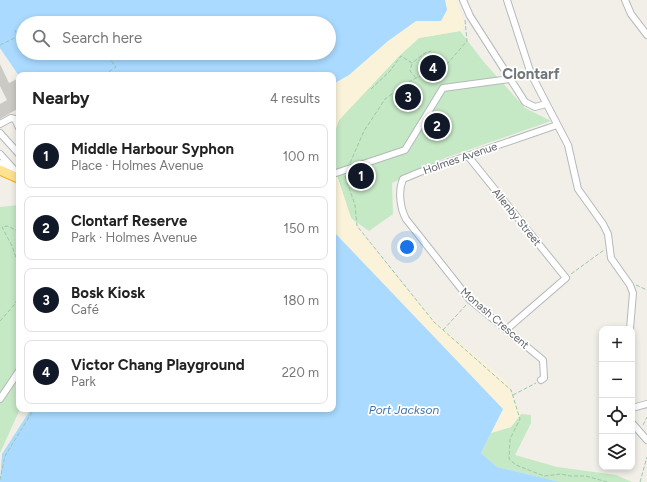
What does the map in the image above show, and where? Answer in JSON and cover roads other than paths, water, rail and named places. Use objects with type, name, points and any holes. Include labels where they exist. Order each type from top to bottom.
[{"type":"highway","points":[[0,170],[16,176]]},
{"type":"street","points":[[463,0],[470,16],[525,102],[535,107],[546,104]]},
{"type":"street","points":[[507,0],[531,74],[568,145],[578,189],[603,224],[608,234],[609,246],[614,264],[630,285],[633,293],[630,326]]},
{"type":"street","points":[[625,0],[631,14],[647,35]]},
{"type":"street","points":[[336,173],[405,150],[443,88],[510,79]]},
{"type":"street","points":[[0,124],[11,118],[15,119],[16,121]]},
{"type":"street","name":"Holmes Avenue","points":[[406,219],[401,210],[401,184],[403,179],[557,125]]},
{"type":"street","points":[[0,133],[16,151]]},
{"type":"street","points":[[0,154],[16,173]]},
{"type":"street","name":"Allenby Street","points":[[468,156],[566,278],[507,329]]},
{"type":"street","points":[[0,163],[16,175]]},
{"type":"street","name":"Monash Crescent","points":[[406,219],[470,300],[543,360],[544,378],[541,380]]},
{"type":"street","points":[[0,399],[16,375]]},
{"type":"street","points":[[635,407],[647,404]]},
{"type":"street","points":[[635,426],[647,440]]},
{"type":"water","points":[[0,0],[445,0],[447,10],[441,21],[416,21],[388,41],[349,75],[336,82],[336,72],[16,72],[0,48]]},
{"type":"water","name":"Port Jackson","points":[[336,234],[503,409],[481,453],[497,467],[560,482],[0,482],[2,454],[29,412],[336,412]]},
{"type":"place","name":"Victor Chang Playground","points":[[433,68]]},
{"type":"place","name":"Bosk Kiosk","points":[[408,97]]},
{"type":"place","name":"Clontarf Reserve","points":[[437,126]]},
{"type":"place","name":"Middle Harbour Syphon","points":[[361,176]]},
{"type":"district","name":"Clontarf","points":[[531,74]]}]
